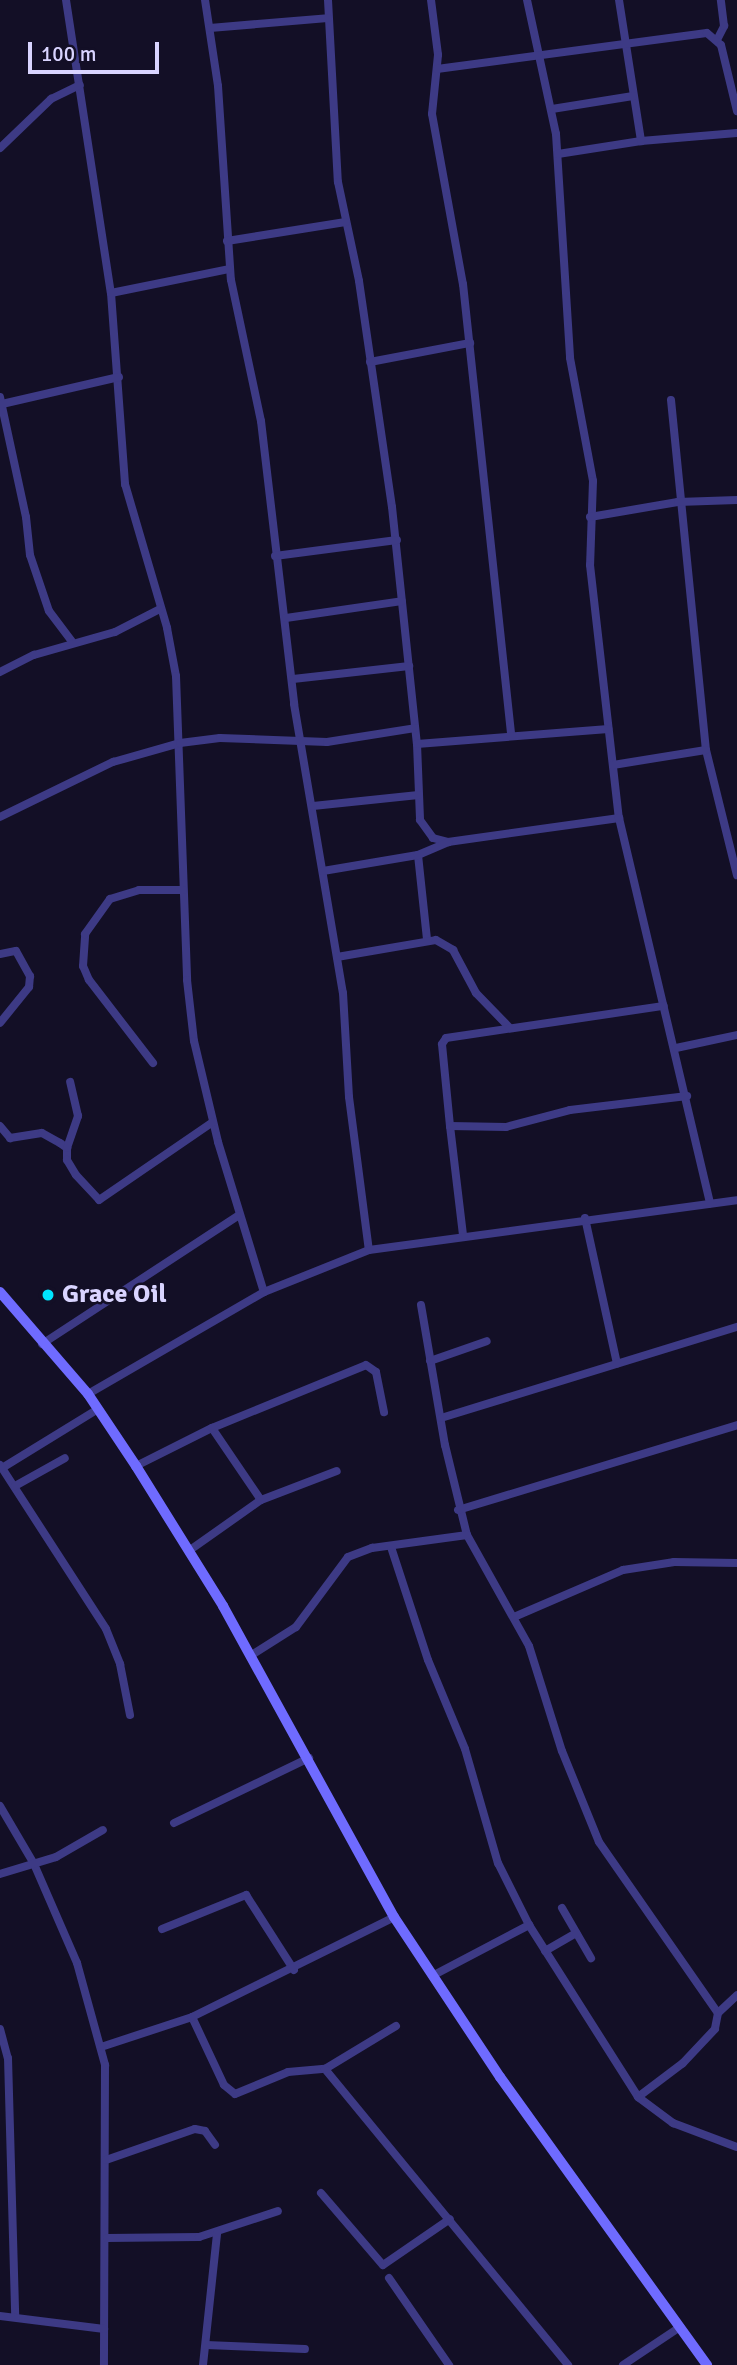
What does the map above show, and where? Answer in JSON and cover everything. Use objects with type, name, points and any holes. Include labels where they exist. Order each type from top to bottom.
[{"type":"main road","points":[[0,1292],[42,1344],[88,1394],[136,1466],[190,1550],[309,1758],[394,1917],[432,1976],[708,2365]]},
{"type":"street","points":[[66,0],[111,293],[120,377],[125,484],[176,676],[183,890],[194,1041],[239,1216],[264,1292]]},
{"type":"street","points":[[205,0],[218,86],[229,269],[261,421],[275,556],[337,957],[349,1097],[369,1251]]},
{"type":"street","points":[[328,0],[332,118],[345,222],[397,540],[417,744],[418,795],[423,828],[433,838],[448,842]]},
{"type":"street","points":[[431,0],[438,69],[432,114],[437,162],[455,236],[470,343],[511,734]]},
{"type":"street","points":[[527,0],[552,109],[558,154],[570,358],[593,481],[590,565],[619,818],[676,1048],[710,1203]]},
{"type":"street","points":[[620,0],[641,141]]},
{"type":"street","points":[[717,40],[724,26],[721,0]]},
{"type":"street","points":[[210,28],[328,18]]},
{"type":"street","points":[[438,69],[625,47],[707,33],[717,40],[737,111]]},
{"type":"street","points":[[0,148],[51,99],[80,85]]},
{"type":"street","points":[[552,109],[633,96]]},
{"type":"street","points":[[558,154],[641,141],[737,133]]},
{"type":"street","points":[[227,241],[345,222]]},
{"type":"street","points":[[111,293],[229,269]]},
{"type":"street","points":[[370,362],[470,343]]},
{"type":"street","points":[[72,642],[49,611],[30,555],[1,400],[120,377]]},
{"type":"street","points":[[671,400],[678,502],[697,639],[706,750],[737,875]]},
{"type":"street","points":[[590,517],[678,502],[737,500]]},
{"type":"street","points":[[275,556],[397,540]]},
{"type":"street","points":[[286,618],[402,601]]},
{"type":"street","points":[[0,672],[72,642],[115,632],[160,609]]},
{"type":"street","points":[[293,679],[408,666]]},
{"type":"street","points":[[0,817],[113,762],[180,743],[253,738],[302,743],[415,728]]},
{"type":"street","points":[[417,744],[511,734],[608,729]]},
{"type":"street","points":[[613,765],[706,750]]},
{"type":"street","points":[[313,806],[418,795]]},
{"type":"street","points":[[323,871],[418,855],[448,842],[619,818]]},
{"type":"street","points":[[418,855],[427,939]]},
{"type":"street","points":[[153,1063],[89,980],[83,966],[85,934],[110,899],[139,890],[183,890]]},
{"type":"street","points":[[337,957],[427,939],[453,950],[476,993],[509,1027]]},
{"type":"street","points":[[0,954],[16,951],[30,976],[29,987],[0,1023]]},
{"type":"street","points":[[463,1235],[442,1044],[446,1038],[664,1006]]},
{"type":"street","points":[[676,1048],[737,1035]]},
{"type":"street","points":[[71,1082],[78,1116],[67,1148],[69,1164],[99,1200],[213,1122]]},
{"type":"street","points":[[450,1126],[506,1126],[570,1110],[687,1096]]},
{"type":"street","points":[[0,1126],[10,1138],[46,1134],[67,1148]]},
{"type":"street","points":[[88,1394],[264,1292],[369,1251],[585,1218],[737,1200]]},
{"type":"street","points":[[42,1344],[239,1216]]},
{"type":"street","points":[[585,1218],[617,1364]]},
{"type":"street","points":[[421,1305],[458,1510],[467,1535],[514,1617],[536,1664],[562,1751],[599,1842],[718,2013]]},
{"type":"street","points":[[441,1418],[737,1327]]},
{"type":"street","points":[[430,1361],[487,1342]]},
{"type":"street","points":[[136,1466],[212,1428],[366,1365],[376,1372],[384,1412]]},
{"type":"street","points":[[98,1409],[1,1467],[106,1629],[120,1664],[130,1715]]},
{"type":"street","points":[[458,1510],[737,1425]]},
{"type":"street","points":[[212,1428],[261,1500]]},
{"type":"street","points":[[15,1486],[65,1458]]},
{"type":"street","points":[[190,1550],[261,1500],[337,1471]]},
{"type":"street","points":[[250,1656],[296,1627],[348,1557],[467,1535]]},
{"type":"street","points":[[391,1547],[428,1660],[466,1749],[498,1863],[529,1925],[638,2096],[673,2123],[737,2147]]},
{"type":"street","points":[[514,1617],[622,1570],[674,1562],[737,1563]]},
{"type":"street","points":[[174,1823],[309,1758]]},
{"type":"street","points":[[0,1806],[34,1864],[77,1963],[101,2046],[106,2076],[107,2238],[104,2365]]},
{"type":"street","points":[[0,1874],[34,1864],[103,1830]]},
{"type":"street","points":[[162,1929],[246,1895],[294,1970]]},
{"type":"street","points":[[562,1908],[591,1958]]},
{"type":"street","points":[[101,2046],[192,2017],[294,1970],[394,1917]]},
{"type":"street","points":[[432,1976],[529,1925]]},
{"type":"street","points":[[545,1951],[576,1933]]},
{"type":"street","points":[[638,2096],[684,2063],[715,2029],[718,2013],[737,1995]]},
{"type":"street","points":[[192,2017],[224,2085],[235,2094],[288,2072],[325,2069],[396,2026]]},
{"type":"street","points":[[0,2029],[8,2058],[5,2206],[15,2315]]},
{"type":"street","points":[[325,2069],[450,2220],[498,2284],[568,2365]]},
{"type":"street","points":[[106,2160],[195,2129],[205,2131],[215,2145]]},
{"type":"street","points":[[321,2193],[383,2265],[450,2220]]},
{"type":"street","points":[[107,2238],[217,2233],[278,2211]]},
{"type":"street","points":[[203,2365],[217,2233]]},
{"type":"street","points":[[389,2278],[449,2365]]},
{"type":"street","points":[[0,2316],[15,2315],[104,2329]]},
{"type":"street","points":[[623,2365],[680,2327]]},
{"type":"street","points":[[206,2345],[305,2349]]},
{"type":"place","name":"Grace Oil","points":[[48,1295]]}]
